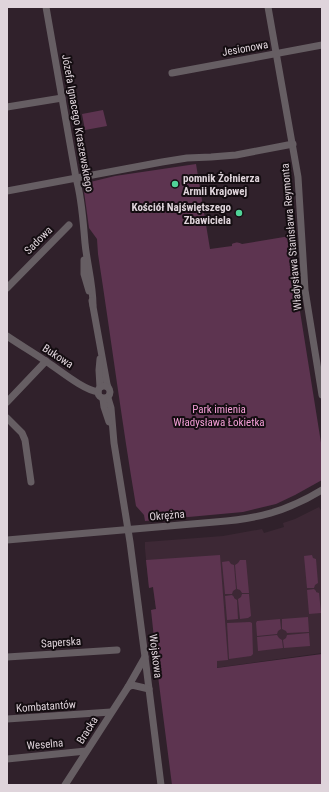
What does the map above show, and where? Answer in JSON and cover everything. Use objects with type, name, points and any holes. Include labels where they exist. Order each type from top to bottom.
[{"type":"street","name":"Józefa Ignacego Kraszewskiego","points":[[46,7],[82,206],[85,244],[93,294],[93,305],[107,384],[102,389]]},
{"type":"street","name":"Władysława Stanisława Reymonta","points":[[268,7],[298,176],[305,290],[320,366],[322,395]]},
{"type":"street","name":"Jesionowa","points":[[172,73],[322,45]]},
{"type":"street","points":[[7,107],[62,98]]},
{"type":"street","points":[[7,191],[162,162],[187,158],[211,158],[236,155],[293,144]]},
{"type":"street","name":"Sadowa","points":[[7,288],[69,225]]},
{"type":"street","name":"Bukowa","points":[[7,336],[81,385],[89,389],[102,389]]},
{"type":"street","points":[[7,402],[46,361]]},
{"type":"street","points":[[105,398],[111,392],[110,388],[102,389],[99,396],[105,398],[111,408],[128,530]]},
{"type":"street","points":[[7,418],[22,433],[25,440],[31,482]]},
{"type":"street","name":"Okrężna","points":[[7,540],[233,521],[260,516],[292,506],[306,500],[322,490]]},
{"type":"street","name":"Wojskowa","points":[[128,530],[161,785]]},
{"type":"street","name":"Saperska","points":[[7,657],[117,650]]},
{"type":"street","name":"Bracka","points":[[65,785],[128,687],[145,656]]},
{"type":"street","points":[[128,687],[132,685],[149,688]]},
{"type":"street","name":"Kombatantów","points":[[7,719],[111,712]]},
{"type":"street","name":"Weselna","points":[[7,759],[86,751]]},
{"type":"shaded area","points":[[319,507],[322,512],[322,653],[158,676],[154,623],[151,610],[156,609],[153,587],[149,588],[145,542],[223,536],[262,529],[264,533],[284,527],[283,523],[295,519]]},
{"type":"green space","points":[[103,110],[107,126],[85,130],[82,114]]},
{"type":"green space","name":"Park imienia Władysława Łokietka","points":[[196,164],[210,249],[232,246],[232,244],[236,243],[242,244],[296,235],[295,280],[322,449],[322,480],[276,504],[243,512],[145,521],[144,515],[136,506],[97,239],[89,228],[83,184],[115,176]]},
{"type":"green space","points":[[220,555],[228,660],[217,661],[217,668],[322,654],[322,785],[172,785],[151,610],[156,609],[153,587],[149,588],[146,560]]},
{"type":"green space","points":[[312,555],[313,558],[316,559],[318,583],[314,588],[307,588],[304,556]]},
{"type":"green space","points":[[240,560],[246,560],[249,593],[242,593],[237,589],[235,565]]},
{"type":"green space","points":[[229,561],[234,565],[236,589],[232,594],[225,594],[222,562]]},
{"type":"green space","points":[[314,589],[319,593],[321,613],[309,614],[307,590]]},
{"type":"green space","points":[[242,594],[249,594],[251,616],[240,619],[238,599]]},
{"type":"green space","points":[[232,595],[237,600],[238,619],[227,620],[225,596]]},
{"type":"green space","points":[[308,617],[309,632],[287,633],[282,629],[282,619]]},
{"type":"green space","points":[[280,619],[281,629],[277,634],[257,636],[257,621]]},
{"type":"green space","points":[[227,623],[252,623],[253,654],[251,656],[229,659]]},
{"type":"green space","points":[[309,633],[310,646],[284,648],[283,640],[287,635]]},
{"type":"green space","points":[[277,635],[282,640],[283,648],[258,651],[257,637]]},
{"type":"place","name":"pomnik Żołnierza Armii Krajowej","points":[[175,184]]},
{"type":"place","name":"Kościół Najświętszego Zbawiciela","points":[[239,213]]}]
